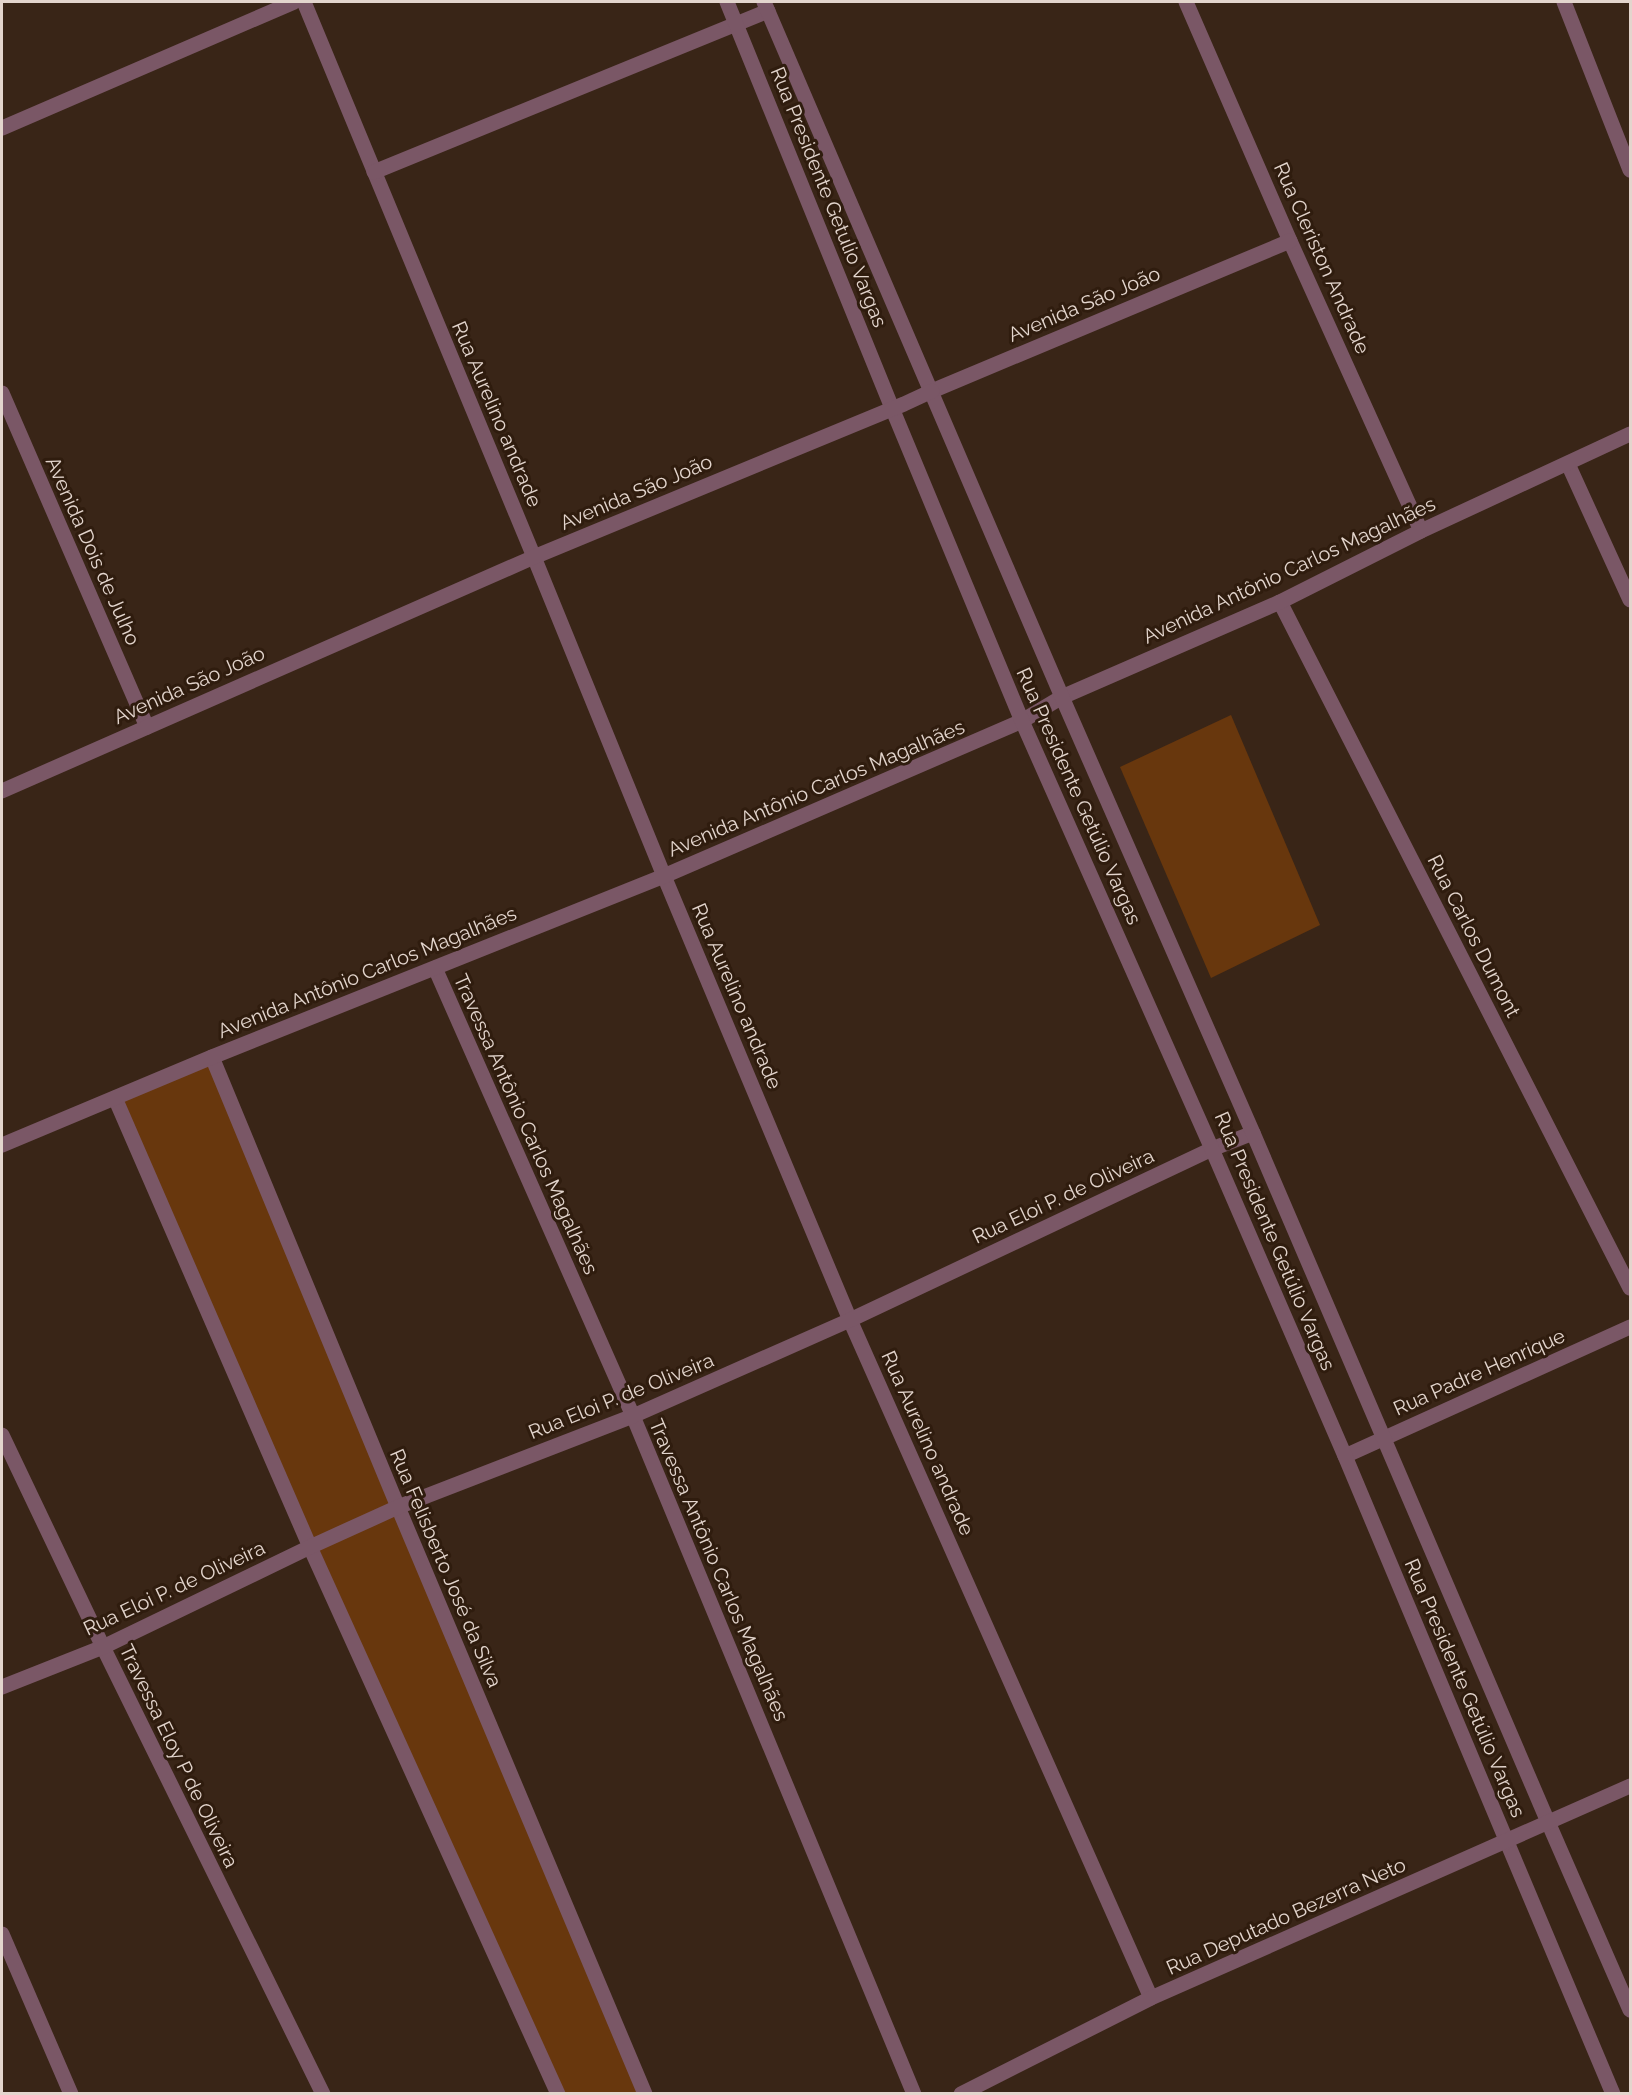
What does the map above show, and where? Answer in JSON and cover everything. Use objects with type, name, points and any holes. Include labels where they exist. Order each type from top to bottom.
[{"type":"street","points":[[2,128],[294,2]]},
{"type":"street","name":"Rua Aurelino andrade","points":[[304,2],[664,876],[850,1320],[1151,1998]]},
{"type":"street","name":"Rua Presidente Getulio Vargas","points":[[727,2],[892,408]]},
{"type":"street","name":"Rua Cleriston Andrade","points":[[1186,2],[1290,241],[1421,531]]},
{"type":"street","points":[[1564,2],[1630,170]]},
{"type":"street","points":[[374,172],[737,24],[766,6]]},
{"type":"street","name":"Rua Presidente Getulio Vargas","points":[[766,6],[932,391]]},
{"type":"street","name":"Avenida São João","points":[[2,791],[534,557],[1290,241]]},
{"type":"street","name":"Rua Presidente Getúlio Vargas","points":[[932,391],[1062,698],[1253,1133],[1382,1438],[1630,2010]]},
{"type":"street","name":"Avenida Dois de Julho","points":[[2,393],[147,727]]},
{"type":"street","name":"Rua Presidente Getúlio Vargas","points":[[892,408],[1022,721],[1345,1456],[1613,2094]]},
{"type":"street","name":"Avenida Antônio Carlos Magalhães","points":[[2,1144],[212,1057],[664,876],[1022,721],[1062,698],[1280,602],[1421,531],[1630,434]]},
{"type":"street","points":[[1568,464],[1630,600]]},
{"type":"street","name":"Rua Carlos Dumont","points":[[1280,602],[1630,1288]]},
{"type":"street","name":"Travessa Antônio Carlos Magalhães","points":[[435,968],[633,1416],[914,2094]]},
{"type":"street","name":"Rua Felisberto José da Silva","points":[[212,1057],[645,2094]]},
{"type":"street","points":[[115,1098],[310,1547],[558,2094]]},
{"type":"street","name":"Rua Eloi P. de Oliveira","points":[[2,1687],[103,1647],[398,1507],[633,1416],[850,1320],[1212,1149],[1253,1133]]},
{"type":"street","name":"Rua Padre Henrique","points":[[1345,1456],[1630,1327]]},
{"type":"street","name":"Travessa Eloy P de Oliveira","points":[[2,1435],[103,1647],[323,2094]]},
{"type":"street","name":"Rua Deputado Bezerra Neto","points":[[962,2094],[1151,1998],[1630,1786]]},
{"type":"street","points":[[2,1934],[72,2094]]},
{"type":"shaded area","points":[[1231,715],[1320,925],[1211,978],[1120,767]]},
{"type":"shaded area","points":[[212,1057],[645,2093],[558,2093],[115,1098]]}]
